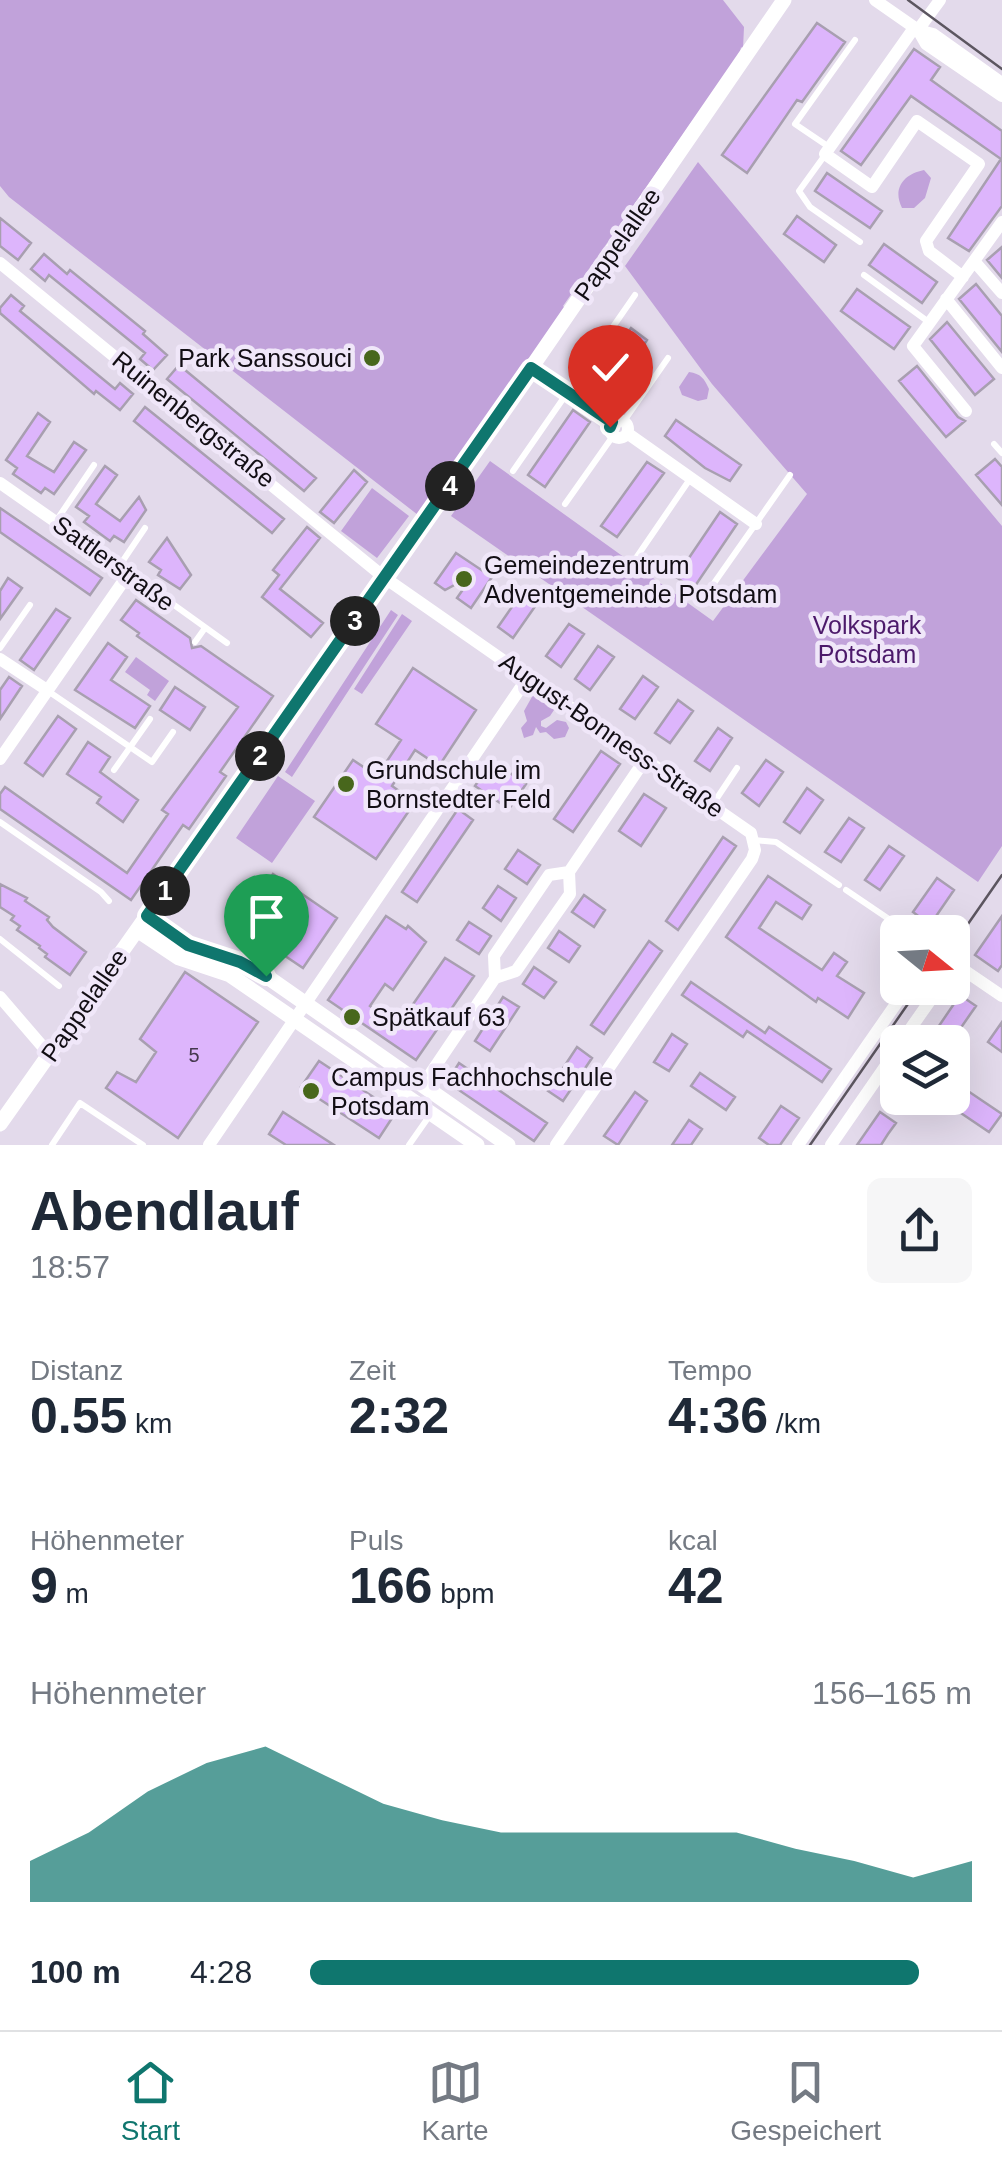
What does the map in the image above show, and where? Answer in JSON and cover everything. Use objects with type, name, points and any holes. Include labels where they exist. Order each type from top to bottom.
[{"type":"street","name":"Pappelallee","points":[[0,1124],[386,578],[784,0]]},
{"type":"street","points":[[875,0],[1002,82]]},
{"type":"street","points":[[940,0],[828,150],[872,187],[917,121],[980,164],[926,241],[928,251],[963,277]]},
{"type":"street","points":[[916,29],[926,44],[1002,96]]},
{"type":"street","points":[[966,410],[914,346],[1002,222]]},
{"type":"street","points":[[974,261],[1002,293]]},
{"type":"street","name":"Ruinenbergstraße","points":[[0,262],[386,578]]},
{"type":"street","points":[[946,300],[1002,368]]},
{"type":"street","points":[[531,368],[756,524]]},
{"type":"street","name":"Sattlerstraße","points":[[0,483],[125,569]]},
{"type":"street","points":[[0,759],[125,569]]},
{"type":"street","name":"August-Bonness-Straße","points":[[386,578],[746,827],[754,840]]},
{"type":"street","points":[[0,659],[47,690]]},
{"type":"street","points":[[209,1145],[528,676]]},
{"type":"street","points":[[422,1086],[496,978],[516,971],[570,894],[569,872],[646,758]]},
{"type":"street","points":[[556,1145],[752,860],[754,840]]},
{"type":"street","points":[[496,978],[494,956],[549,875],[569,872]]},
{"type":"street","points":[[147,916],[188,945],[240,962],[266,976],[508,1145]]},
{"type":"street","points":[[137,930],[179,958],[230,975],[476,1145]]},
{"type":"street","points":[[970,975],[1002,996]]},
{"type":"street","points":[[0,997],[49,1054]]},
{"type":"street","points":[[798,1145],[895,1005]]},
{"type":"street","points":[[832,1145],[880,1073]]},
{"type":"lane","points":[[855,40],[795,124],[828,150],[798,191],[810,207],[860,242]]},
{"type":"lane","points":[[864,275],[930,323]]},
{"type":"lane","points":[[512,470],[636,295]]},
{"type":"lane","points":[[565,504],[668,358]]},
{"type":"lane","points":[[994,444],[1002,453]]},
{"type":"lane","points":[[56,521],[94,466]]},
{"type":"lane","points":[[700,603],[790,476]]},
{"type":"lane","points":[[636,558],[691,478]]},
{"type":"lane","points":[[125,569],[146,528]]},
{"type":"lane","name":"Sattlerstraße","points":[[125,569],[227,644]]},
{"type":"lane","points":[[0,648],[30,605]]},
{"type":"lane","points":[[195,642],[204,628]]},
{"type":"lane","points":[[47,690],[152,762],[173,732]]},
{"type":"lane","points":[[114,770],[150,719]]},
{"type":"lane","points":[[713,804],[737,768]]},
{"type":"lane","points":[[0,822],[109,901]]},
{"type":"lane","name":"August-Bonness-Straße","points":[[754,840],[776,842],[882,915]]},
{"type":"lane","points":[[0,939],[59,986]]},
{"type":"lane","points":[[52,1145],[80,1102],[143,1145]]},
{"type":"lane","points":[[409,1145],[430,1114]]},
{"type":"green space","name":"Park Sanssouci","points":[[0,0],[723,0],[744,27],[743,49],[563,306],[570,313],[418,515],[9,197],[0,186]]},
{"type":"green space","name":"Volkspark Potsdam","points":[[698,162],[1002,526],[1002,846],[978,882],[451,516],[490,461],[713,621],[807,494],[712,384],[625,266]]},
{"type":"green space","points":[[924,170],[931,178],[925,198],[914,208],[902,208],[899,188],[911,175]]},
{"type":"green space","points":[[689,372],[705,382],[709,389],[707,399],[698,401],[682,395],[679,387]]},
{"type":"green space","points":[[372,488],[409,516],[377,558],[341,531]]},
{"type":"green space","points":[[391,610],[398,615],[292,777],[285,772]]},
{"type":"green space","points":[[402,614],[412,621],[362,694],[354,689]]},
{"type":"green space","points":[[136,657],[169,681],[155,701],[147,695],[150,690],[125,672]]},
{"type":"green space","points":[[533,695],[554,710],[541,721],[541,726],[546,728],[557,720],[566,722],[569,728],[565,737],[554,739],[536,727],[533,735],[524,738],[524,711]]},
{"type":"green space","points":[[278,776],[315,801],[272,863],[236,838]]},
{"type":"building","points":[[817,23],[845,42],[802,102],[797,100],[747,173],[722,155]]},
{"type":"building","points":[[914,49],[940,67],[931,80],[1002,131],[1002,206],[969,251],[948,238],[1001,159],[911,96],[861,165],[841,151]]},
{"type":"building","points":[[827,173],[882,211],[870,228],[815,191]]},
{"type":"building","points":[[797,216],[836,245],[824,262],[784,234]]},
{"type":"building","points":[[0,218],[31,243],[18,260],[0,246]]},
{"type":"building","points":[[884,244],[937,282],[922,303],[869,265]]},
{"type":"building","points":[[1002,247],[1002,278],[987,260]]},
{"type":"building","points":[[44,254],[67,274],[70,270],[145,331],[143,334],[167,355],[153,370],[140,359],[145,353],[49,275],[45,281],[31,269]]},
{"type":"building","points":[[976,284],[1002,316],[1002,352],[959,299]]},
{"type":"building","points":[[857,289],[910,327],[894,349],[841,311]]},
{"type":"building","points":[[11,295],[24,306],[20,311],[115,389],[120,383],[133,394],[120,410],[96,391],[94,394],[0,313]]},
{"type":"building","points":[[947,322],[994,379],[975,395],[930,339]]},
{"type":"building","points":[[631,328],[647,340],[603,404],[586,392]]},
{"type":"building","points":[[179,365],[316,478],[304,491],[167,379]]},
{"type":"building","points":[[917,366],[965,421],[946,437],[899,381]]},
{"type":"building","points":[[145,407],[284,519],[272,533],[134,421]]},
{"type":"building","points":[[573,410],[590,422],[545,487],[528,475]]},
{"type":"building","points":[[38,413],[50,422],[27,456],[54,472],[74,442],[86,450],[54,494],[45,488],[41,493],[13,474],[17,468],[6,460]]},
{"type":"building","points":[[676,420],[741,465],[730,481],[705,468],[665,436]]},
{"type":"building","points":[[995,459],[1002,467],[1002,505],[976,475]]},
{"type":"building","points":[[647,462],[664,473],[617,537],[601,526]]},
{"type":"building","points":[[105,466],[117,475],[96,504],[120,521],[139,497],[146,510],[124,542],[114,536],[110,541],[84,522],[89,516],[76,507]]},
{"type":"building","points":[[354,470],[367,482],[334,523],[320,512]]},
{"type":"building","points":[[0,508],[102,578],[90,595],[0,532]]},
{"type":"building","points":[[720,512],[737,524],[693,589],[676,577]]},
{"type":"building","points":[[307,527],[320,538],[280,589],[323,623],[311,637],[262,597],[279,575],[273,570]]},
{"type":"building","points":[[167,538],[191,575],[180,589],[158,575],[161,570],[149,562]]},
{"type":"building","name":"Gemeindezentrum Adventgemeinde Potsdam","points":[[456,553],[492,577],[471,608],[457,598],[473,575],[445,590],[435,583]]},
{"type":"building","points":[[8,578],[22,588],[0,619],[0,591]]},
{"type":"building","points":[[521,594],[536,605],[513,638],[498,627]]},
{"type":"building","points":[[136,600],[190,638],[192,648],[201,646],[273,696],[220,772],[226,776],[189,829],[183,825],[131,900],[0,809],[0,794],[5,787],[127,873],[168,814],[162,810],[238,707],[137,636],[139,633],[121,620]]},
{"type":"building","points":[[56,609],[70,618],[34,670],[20,660]]},
{"type":"building","points":[[569,624],[584,634],[561,667],[546,656]]},
{"type":"building","points":[[108,643],[127,657],[111,680],[150,706],[135,728],[75,690]]},
{"type":"building","points":[[598,646],[614,657],[590,690],[575,679]]},
{"type":"building","points":[[413,668],[476,710],[439,766],[415,750],[392,786],[415,802],[376,859],[314,817],[353,760],[377,776],[401,740],[376,724]]},
{"type":"building","points":[[643,676],[658,687],[635,719],[620,709]]},
{"type":"building","points":[[9,677],[22,686],[0,719],[0,690]]},
{"type":"building","points":[[175,687],[205,707],[190,730],[160,710]]},
{"type":"building","points":[[678,700],[693,711],[670,743],[655,733]]},
{"type":"building","points":[[58,716],[76,729],[43,776],[25,763]]},
{"type":"building","points":[[718,728],[732,738],[710,771],[695,761]]},
{"type":"building","points":[[88,742],[110,757],[100,772],[138,800],[123,822],[97,803],[101,797],[67,774]]},
{"type":"building","points":[[601,751],[620,764],[573,832],[554,819]]},
{"type":"building","points":[[766,760],[783,772],[759,806],[742,793]]},
{"type":"building","points":[[492,761],[526,784],[509,809],[475,786]]},
{"type":"building","points":[[807,788],[823,800],[800,833],[784,822]]},
{"type":"building","points":[[644,794],[666,808],[641,846],[619,831]]},
{"type":"building","points":[[458,809],[473,820],[417,902],[402,892]]},
{"type":"building","points":[[849,818],[864,828],[841,862],[825,852]]},
{"type":"building","points":[[723,837],[736,846],[678,930],[666,921]]},
{"type":"building","points":[[889,846],[904,856],[880,890],[865,880]]},
{"type":"building","points":[[518,850],[540,865],[527,884],[505,869]]},
{"type":"building","points":[[273,874],[337,918],[303,968],[239,925]]},
{"type":"building","points":[[768,876],[811,905],[802,919],[776,902],[759,928],[822,970],[834,953],[847,962],[837,976],[864,993],[848,1018],[818,998],[816,1002],[726,937]]},
{"type":"building","points":[[937,878],[954,890],[937,915],[913,912]]},
{"type":"building","points":[[0,884],[27,898],[25,901],[49,917],[53,927],[86,952],[70,975],[17,930],[20,926],[11,920],[14,916],[0,907]]},
{"type":"building","points":[[498,886],[516,898],[501,921],[483,908]]},
{"type":"building","points":[[584,895],[605,910],[594,927],[572,912]]},
{"type":"building","points":[[386,916],[406,929],[408,926],[426,942],[393,990],[385,984],[370,1006],[398,1026],[445,958],[474,976],[416,1060],[328,1000]]},
{"type":"building","points":[[1002,916],[1002,965],[998,971],[975,955]]},
{"type":"building","points":[[469,922],[491,936],[479,954],[457,940]]},
{"type":"building","points":[[559,931],[580,946],[569,962],[548,948]]},
{"type":"building","points":[[649,941],[662,951],[604,1034],[591,1025]]},
{"type":"building","points":[[534,967],[556,982],[544,998],[523,984]]},
{"type":"building","points":[[185,972],[258,1022],[178,1138],[106,1088],[117,1072],[136,1082],[156,1052],[140,1039]]},
{"type":"building","points":[[691,982],[765,1033],[769,1027],[831,1069],[822,1082],[747,1031],[743,1037],[682,995]]},
{"type":"building","points":[[503,997],[519,1007],[490,1051],[475,1041]]},
{"type":"building","points":[[970,1002],[976,1006],[963,1025],[940,1025],[953,1005],[970,1005]]},
{"type":"building","points":[[1002,1022],[1002,1052],[988,1042]]},
{"type":"building","points":[[672,1034],[687,1044],[669,1071],[654,1062]]},
{"type":"building","points":[[577,1047],[592,1058],[563,1101],[548,1091]]},
{"type":"building","points":[[319,1061],[396,1112],[379,1138],[301,1087]]},
{"type":"building","points":[[459,1063],[547,1123],[534,1141],[447,1082]]},
{"type":"building","points":[[700,1073],[735,1097],[726,1110],[691,1086]]},
{"type":"building","points":[[635,1092],[647,1101],[618,1145],[604,1136]]},
{"type":"building","points":[[970,1092],[1002,1114],[989,1132],[964,1115],[970,1115]]},
{"type":"building","points":[[781,1106],[799,1118],[780,1145],[769,1145],[759,1138]]},
{"type":"building","points":[[283,1112],[334,1145],[286,1145],[269,1134]]},
{"type":"building","points":[[880,1112],[896,1123],[881,1145],[857,1145]]},
{"type":"building","points":[[689,1120],[702,1129],[691,1145],[672,1145]]},
{"type":"tram line","points":[[908,0],[1002,69]]},
{"type":"tram line","points":[[970,921],[1002,875]]},
{"type":"tram line","points":[[810,1145],[907,1005]]},
{"type":"place","name":"Park Sanssouci","points":[[372,358]]},
{"type":"place","name":"Gemeindezentrum Adventgemeinde Potsdam","points":[[464,579]]},
{"type":"place","name":"Grundschule im Bornstedter Feld","points":[[346,784]]},
{"type":"place","name":"Spätkauf 63","points":[[352,1017]]},
{"type":"place","name":"Campus Fachhochschule Potsdam","points":[[311,1091]]},
{"type":"route","points":[[266,976],[240,962],[188,945],[147,916],[531,368],[612,422],[610,427]]}]
